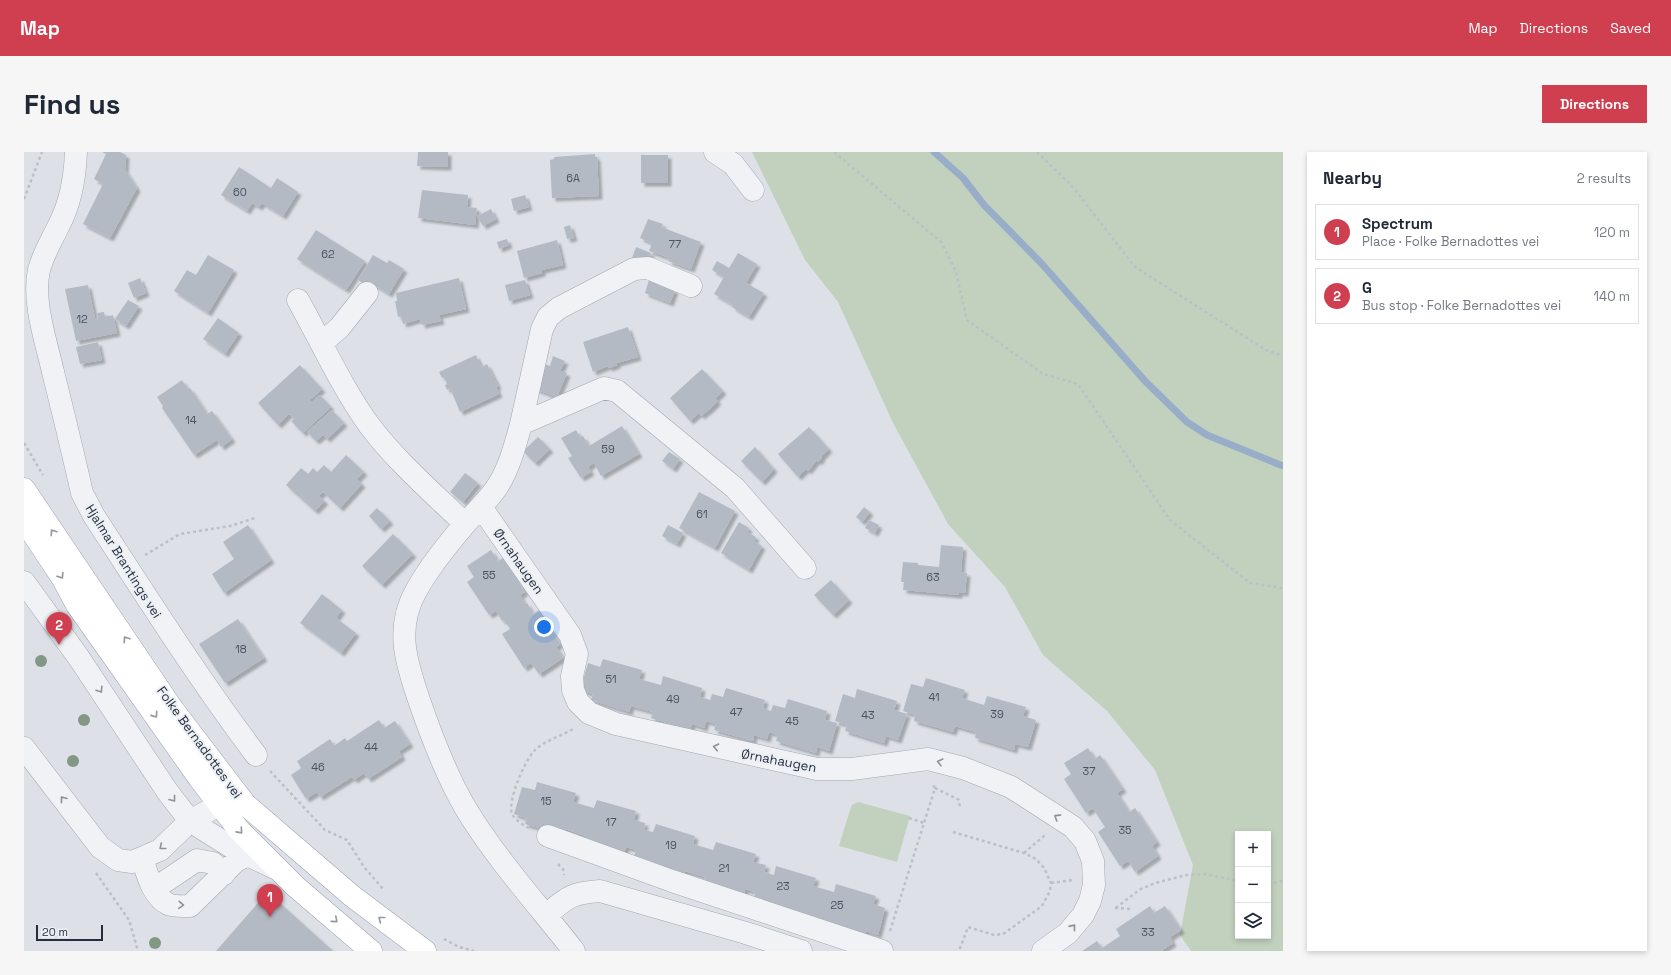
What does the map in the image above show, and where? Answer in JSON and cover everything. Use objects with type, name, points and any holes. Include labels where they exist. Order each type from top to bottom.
[{"type":"main road","name":"Folke Bernadottes vei","points":[[24,489],[172,707],[245,804],[352,896],[424,951]]},
{"type":"main road","name":"Folke Bernadottes vei","points":[[24,520],[63,579],[77,605],[219,805],[239,830],[278,869],[371,951]]},
{"type":"street","name":"Hjalmar Brantings vei","points":[[76,152],[76,173],[72,193],[60,224],[46,250],[39,270],[38,294],[42,324],[82,493],[94,516],[193,667],[223,712],[256,756]]},
{"type":"street","points":[[715,152],[733,164],[753,190]]},
{"type":"street","points":[[574,951],[497,854],[466,810],[445,769],[432,738],[406,656],[403,634],[406,612],[415,592],[428,570],[497,487],[511,459],[521,424],[542,328],[548,317],[559,308],[634,269],[648,268],[691,286]]},
{"type":"street","points":[[322,343],[340,327],[367,293]]},
{"type":"street","points":[[298,300],[348,392],[370,425],[406,466],[465,524]]},
{"type":"street","points":[[521,424],[604,388],[617,391],[735,488],[805,568]]},
{"type":"street","name":"Ørnahaugen","points":[[481,507],[570,635],[577,654],[572,676],[573,690],[578,702],[589,713],[616,724],[817,769],[852,769],[928,759],[963,768],[1011,787],[1072,827],[1085,841],[1093,861],[1095,877],[1090,901],[1083,915],[1068,933],[1043,951]]},
{"type":"street","points":[[24,582],[79,658],[167,791],[190,821],[233,848],[278,869]]},
{"type":"street","points":[[24,748],[100,846],[118,860],[132,862],[160,850],[190,821],[219,805],[245,804]]},
{"type":"street","points":[[548,836],[725,899],[885,943]]},
{"type":"street","points":[[142,858],[150,881],[158,895],[169,904],[190,906],[236,861],[248,855]]},
{"type":"street","points":[[154,889],[197,860],[213,863],[224,874]]},
{"type":"street","points":[[546,915],[566,898],[581,893],[600,891],[746,933],[802,951]]},
{"type":"path","points":[[24,199],[42,152]]},
{"type":"path","points":[[834,152],[941,242],[956,272],[967,320],[1043,374],[1078,384],[1170,520],[1250,583],[1283,588]]},
{"type":"path","points":[[1037,152],[1072,186],[1135,267],[1266,350],[1283,356]]},
{"type":"path","points":[[140,556],[144,556],[180,534],[226,527],[255,518]]},
{"type":"path","points":[[564,878],[565,874],[563,869],[543,849],[548,836],[527,827],[518,821],[512,814],[512,806],[519,776],[535,750],[583,724],[593,715]]},
{"type":"path","points":[[256,756],[325,830],[347,840],[364,868],[390,895]]},
{"type":"path","points":[[914,761],[935,788],[958,800],[960,809]]},
{"type":"path","points":[[885,943],[935,788]]},
{"type":"path","points":[[909,818],[924,823]]},
{"type":"path","points":[[953,832],[1036,859],[1044,868],[1051,883],[1050,891],[1042,906],[1003,934],[994,935],[968,927],[959,951]]},
{"type":"path","points":[[1116,908],[1139,890],[1155,883],[1186,875],[1204,874],[1235,880]]},
{"type":"path","points":[[1271,884],[1283,882]]},
{"type":"path","points":[[439,935],[459,947],[474,951]]},
{"type":"green space","points":[[752,152],[1283,152],[1283,951],[1191,951],[1180,935],[1193,865],[1155,770],[1107,711],[1043,655],[1005,587],[948,524],[893,423],[838,302],[805,260]]},
{"type":"green space","points":[[858,802],[910,816],[897,862],[839,846],[852,805]]},
{"type":"building","points":[[102,152],[120,152],[126,155],[125,170],[137,188],[110,238],[83,224],[103,184],[94,179],[106,154]]},
{"type":"building","points":[[418,152],[448,152],[448,167],[417,166]]},
{"type":"building","points":[[595,154],[595,157],[597,157],[599,196],[552,198],[550,160],[554,159],[554,157]]},
{"type":"building","points":[[641,155],[668,155],[668,183],[641,183]]},
{"type":"building","points":[[239,167],[271,188],[277,178],[298,192],[283,216],[262,203],[259,207],[252,203],[247,211],[221,195]]},
{"type":"building","points":[[422,190],[468,195],[467,207],[477,208],[475,225],[418,218]]},
{"type":"building","points":[[525,195],[529,207],[514,211],[511,199]]},
{"type":"building","points":[[491,209],[496,219],[483,226],[477,216]]},
{"type":"building","points":[[648,219],[663,224],[661,227],[701,242],[691,269],[668,261],[670,258],[649,251],[652,243],[640,238]]},
{"type":"building","points":[[570,225],[574,238],[567,239],[564,227]]},
{"type":"building","points":[[316,230],[365,261],[346,290],[297,259]]},
{"type":"building","points":[[507,239],[509,245],[499,249],[497,242]]},
{"type":"building","points":[[557,240],[563,265],[542,270],[542,273],[524,278],[517,251]]},
{"type":"building","points":[[636,247],[651,253],[647,264],[632,258]]},
{"type":"building","points":[[738,253],[757,264],[746,283],[764,293],[749,317],[732,307],[733,305],[714,294],[724,277],[712,270],[717,261],[729,268]]},
{"type":"building","points":[[208,255],[234,270],[208,313],[174,291],[187,270],[196,275]]},
{"type":"building","points":[[373,255],[387,263],[389,260],[404,269],[389,294],[374,285],[371,288],[358,280]]},
{"type":"building","points":[[140,278],[146,293],[134,298],[128,283]]},
{"type":"building","points":[[459,278],[466,309],[439,315],[441,321],[422,325],[420,319],[403,324],[401,316],[398,317],[395,301],[397,301],[396,293]]},
{"type":"building","points":[[525,280],[530,295],[509,301],[505,285]]},
{"type":"building","points":[[649,280],[675,290],[670,303],[645,293]]},
{"type":"building","points":[[88,285],[95,319],[98,318],[97,313],[104,312],[105,317],[113,315],[117,333],[76,341],[65,289]]},
{"type":"building","points":[[128,300],[139,306],[126,326],[115,319]]},
{"type":"building","points":[[218,318],[239,333],[225,354],[203,339]]},
{"type":"building","points":[[628,327],[638,357],[617,363],[617,365],[609,368],[608,366],[593,372],[583,342]]},
{"type":"building","points":[[98,342],[102,360],[80,364],[76,347]]},
{"type":"building","points":[[476,355],[481,367],[487,364],[498,386],[496,387],[499,394],[460,412],[450,388],[447,390],[445,385],[447,384],[444,377],[442,378],[439,372]]},
{"type":"building","points":[[553,356],[565,361],[560,371],[567,373],[557,397],[535,389],[545,364],[550,366]]},
{"type":"building","points":[[300,365],[322,389],[310,400],[312,402],[320,395],[331,407],[303,433],[291,421],[294,419],[289,414],[278,425],[258,403]]},
{"type":"building","points":[[702,369],[723,391],[715,399],[718,401],[710,409],[701,416],[699,413],[690,421],[670,398]]},
{"type":"building","points":[[182,380],[188,389],[190,388],[207,414],[212,411],[232,439],[221,447],[217,440],[194,455],[162,408],[163,406],[157,397]]},
{"type":"building","points":[[332,410],[344,423],[327,439],[323,435],[316,441],[307,432]]},
{"type":"building","points":[[622,426],[639,454],[601,476],[594,463],[588,467],[591,472],[581,478],[568,458],[572,456],[561,438],[576,430],[580,437],[583,436],[589,446]]},
{"type":"building","points":[[809,427],[829,449],[818,462],[817,460],[808,471],[806,469],[798,477],[778,454]]},
{"type":"building","points":[[538,437],[550,449],[535,463],[523,451]]},
{"type":"building","points":[[755,447],[774,469],[762,482],[741,461]]},
{"type":"building","points":[[669,452],[680,459],[673,469],[662,461]]},
{"type":"building","points":[[346,455],[364,472],[357,479],[362,484],[340,508],[323,492],[319,496],[325,501],[315,511],[286,485],[301,468],[308,474],[313,468],[317,472],[324,465],[331,472]]},
{"type":"building","points":[[465,473],[478,483],[463,502],[450,492]]},
{"type":"building","points":[[699,492],[735,511],[715,548],[679,528]]},
{"type":"building","points":[[864,507],[870,512],[862,522],[856,517]]},
{"type":"building","points":[[377,508],[390,521],[381,529],[369,516]]},
{"type":"building","points":[[869,520],[879,525],[875,533],[865,528]]},
{"type":"building","points":[[739,522],[749,528],[747,532],[756,537],[754,541],[762,546],[749,570],[721,553]]},
{"type":"building","points":[[248,525],[271,560],[224,593],[212,574],[234,559],[223,542]]},
{"type":"building","points":[[668,525],[683,533],[677,544],[662,536]]},
{"type":"building","points":[[393,534],[413,554],[382,585],[362,566]]},
{"type":"building","points":[[941,545],[963,547],[961,572],[967,573],[965,593],[959,592],[959,595],[903,590],[904,582],[901,582],[903,562],[939,567]]},
{"type":"building","points":[[491,550],[498,561],[503,558],[525,592],[520,595],[525,604],[527,603],[533,614],[539,610],[560,644],[556,647],[563,658],[539,674],[531,663],[524,668],[502,634],[510,629],[504,620],[502,621],[496,611],[489,615],[467,582],[474,577],[467,566]]},
{"type":"building","points":[[831,580],[849,600],[833,615],[814,595]]},
{"type":"building","points":[[322,594],[342,610],[336,618],[356,633],[341,653],[300,623]]},
{"type":"building","points":[[238,619],[264,658],[225,683],[199,644]]},
{"type":"building","points":[[603,659],[642,670],[639,679],[661,685],[663,676],[702,688],[700,697],[710,700],[712,694],[723,697],[726,688],[765,700],[763,708],[771,711],[773,705],[785,708],[788,699],[827,711],[825,720],[837,723],[829,751],[817,747],[816,753],[776,741],[778,735],[769,732],[767,739],[754,735],[753,741],[714,730],[716,724],[706,721],[704,728],[692,724],[690,730],[651,718],[653,712],[631,706],[629,712],[591,700],[593,694],[580,690],[588,663],[600,667]]},
{"type":"building","points":[[926,678],[965,690],[962,698],[984,705],[987,696],[1026,707],[1023,716],[1036,720],[1028,747],[1015,744],[1014,750],[975,738],[976,732],[955,726],[953,732],[914,721],[915,715],[903,711],[911,684],[923,687]]},
{"type":"building","points":[[857,689],[897,701],[894,710],[907,714],[898,740],[886,736],[884,743],[845,731],[847,725],[835,721],[843,694],[855,698]]},
{"type":"building","points":[[379,720],[384,728],[395,721],[410,744],[399,751],[402,757],[368,779],[364,773],[354,780],[352,777],[320,797],[317,792],[306,799],[291,775],[301,768],[297,761],[330,739],[334,746],[345,738],[347,741]]},
{"type":"building","points":[[1088,748],[1095,759],[1100,755],[1123,789],[1117,793],[1129,812],[1135,808],[1157,842],[1152,846],[1158,856],[1135,872],[1128,861],[1120,866],[1098,832],[1105,827],[1093,808],[1086,813],[1064,779],[1071,774],[1064,763]]},
{"type":"building","points":[[537,782],[576,793],[573,802],[594,808],[597,800],[636,811],[634,820],[645,823],[644,830],[653,832],[656,824],[695,836],[693,844],[713,850],[716,842],[756,854],[753,862],[766,865],[764,872],[774,875],[776,866],[816,878],[813,886],[834,892],[836,884],[876,896],[873,904],[885,908],[878,935],[866,931],[864,937],[824,926],[826,920],[805,913],[803,919],[754,899],[755,892],[745,889],[744,895],[704,883],[705,877],[685,871],[683,877],[634,857],[636,850],[626,847],[624,853],[585,841],[586,836],[565,829],[564,835],[525,824],[526,818],[514,814],[522,787],[535,790]]},
{"type":"building","points":[[270,894],[333,951],[216,951],[263,897],[265,899]]},
{"type":"building","points":[[1150,906],[1154,913],[1165,906],[1181,930],[1170,937],[1173,943],[1161,951],[1082,951],[1097,941],[1102,948],[1120,936],[1116,929]]},
{"type":"waterway","points":[[934,152],[963,178],[984,205],[1042,264],[1145,381],[1187,422],[1207,435],[1283,466]]},
{"type":"place","name":"G","points":[[59,645]]},
{"type":"place","name":"Spectrum","points":[[270,917]]}]
